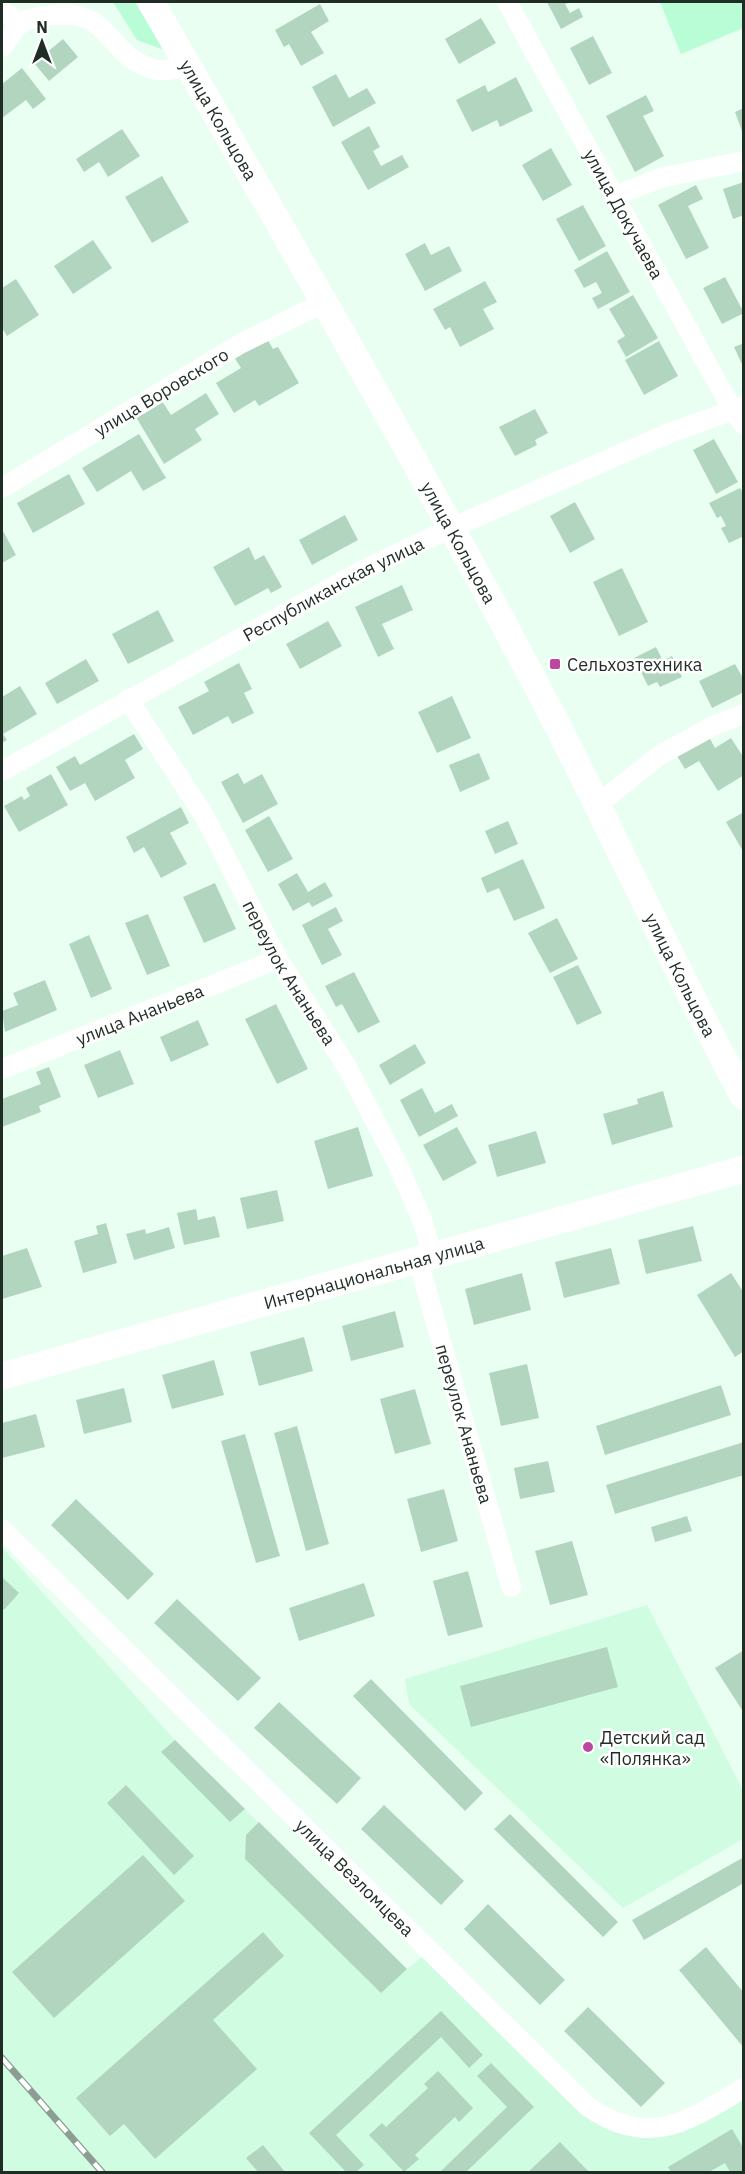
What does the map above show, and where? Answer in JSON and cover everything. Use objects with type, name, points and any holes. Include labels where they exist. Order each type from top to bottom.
[{"type":"main road","name":"улица Кольцова","points":[[151,2],[325,302],[451,528],[597,805],[744,1096]]},
{"type":"main road","name":"Интернациональная улица","points":[[2,1376],[744,1168]]},
{"type":"street","name":"улица Докучаева","points":[[507,2],[740,413]]},
{"type":"street","points":[[2,10],[22,23]]},
{"type":"street","points":[[2,47],[22,23],[40,16],[82,15],[92,19],[146,67],[162,71],[188,67]]},
{"type":"street","points":[[615,196],[660,178],[744,160]]},
{"type":"street","name":"улица Воровского","points":[[2,488],[240,344],[325,302]]},
{"type":"street","name":"Республиканская улица","points":[[2,771],[331,587],[451,528],[667,434],[740,413]]},
{"type":"street","name":"переулок Ананьева","points":[[128,699],[205,817],[278,959],[346,1067],[378,1126],[421,1217],[425,1258],[511,1587]]},
{"type":"street","points":[[597,805],[660,755],[713,726],[744,714]]},
{"type":"street","name":"улица Ананьева","points":[[2,1069],[278,959]]},
{"type":"street","name":"улица Везломцева","points":[[2,1529],[586,2106],[608,2121],[623,2125],[658,2127],[691,2119],[744,2088]]},
{"type":"shaded area","points":[[113,2],[135,2],[164,50],[137,40]]},
{"type":"shaded area","points":[[660,2],[743,2],[743,28],[681,54]]},
{"type":"shaded area","points":[[2,1547],[175,1740],[407,1969],[430,1951],[587,2106],[638,2127],[743,2088],[743,2172],[2,2172]]},
{"type":"shaded area","name":"Детский сад «Полянка»","points":[[647,1605],[743,1790],[743,1839],[623,1908],[409,1704],[405,1679]]},
{"type":"building","points":[[547,2],[571,2],[565,4],[570,13],[579,8],[583,17],[561,29]]},
{"type":"building","points":[[320,4],[329,21],[311,32],[324,53],[301,66],[289,44],[284,47],[275,30]]},
{"type":"building","points":[[481,18],[496,43],[459,64],[445,39]]},
{"type":"building","points":[[593,36],[612,73],[589,85],[570,48]]},
{"type":"building","points":[[63,39],[78,57],[49,81],[34,63]]},
{"type":"building","points":[[22,68],[46,99],[33,109],[26,100],[2,118],[2,84]]},
{"type":"building","points":[[336,74],[349,98],[367,88],[376,103],[333,127],[312,87]]},
{"type":"building","points":[[516,77],[533,111],[500,127],[497,120],[472,132],[456,100],[485,85],[488,92]]},
{"type":"building","points":[[646,95],[654,111],[643,116],[664,156],[635,172],[606,116]]},
{"type":"building","points":[[744,108],[744,134],[743,134],[735,112]]},
{"type":"building","points":[[369,126],[380,147],[373,151],[381,166],[402,155],[409,167],[368,190],[341,142]]},
{"type":"building","points":[[122,129],[140,156],[108,177],[99,162],[84,172],[76,159]]},
{"type":"building","points":[[551,148],[572,185],[543,201],[522,165]]},
{"type":"building","points":[[162,176],[189,222],[152,243],[125,197]]},
{"type":"building","points":[[744,182],[744,215],[733,219],[723,189]]},
{"type":"building","points":[[696,185],[703,199],[688,206],[709,248],[686,259],[658,205]]},
{"type":"building","points":[[583,205],[606,246],[579,261],[556,219]]},
{"type":"building","points":[[93,240],[112,268],[73,294],[54,266]]},
{"type":"building","points":[[425,243],[431,255],[449,246],[462,271],[425,291],[405,254]]},
{"type":"building","points":[[607,251],[630,292],[598,309],[592,298],[602,293],[596,282],[584,288],[574,270]]},
{"type":"building","points":[[725,277],[744,313],[722,324],[703,288]]},
{"type":"building","points":[[16,279],[39,315],[7,336],[2,328],[2,288]]},
{"type":"building","points":[[485,281],[497,302],[483,309],[494,329],[460,347],[450,327],[445,330],[433,309]]},
{"type":"building","points":[[633,295],[658,338],[626,357],[617,341],[625,336],[609,309]]},
{"type":"building","points":[[266,337],[273,349],[278,347],[299,383],[259,406],[255,400],[234,413],[216,383],[241,368],[234,357]]},
{"type":"building","points":[[659,341],[678,376],[644,395],[625,360]]},
{"type":"building","points":[[744,343],[744,369],[734,347]]},
{"type":"building","points":[[206,393],[219,414],[195,429],[202,440],[164,464],[136,417],[162,401],[171,415]]},
{"type":"building","points":[[535,409],[548,433],[535,440],[537,445],[515,456],[499,427]]},
{"type":"building","points":[[139,434],[166,478],[143,491],[131,471],[97,492],[82,468]]},
{"type":"building","points":[[714,439],[738,482],[716,494],[693,450]]},
{"type":"building","points":[[69,474],[85,504],[33,533],[17,503]]},
{"type":"building","points":[[740,488],[744,494],[744,536],[729,543],[721,528],[726,526],[721,516],[717,518],[709,503]]},
{"type":"building","points":[[575,502],[595,539],[570,553],[550,516]]},
{"type":"building","points":[[345,515],[358,540],[312,565],[299,540]]},
{"type":"building","points":[[2,529],[16,555],[2,563]]},
{"type":"building","points":[[249,547],[255,560],[264,555],[282,587],[271,593],[268,588],[235,606],[213,567]]},
{"type":"building","points":[[622,568],[648,622],[619,636],[593,582]]},
{"type":"building","points":[[402,585],[413,610],[382,624],[394,649],[378,657],[355,607]]},
{"type":"building","points":[[158,610],[174,641],[128,664],[112,634]]},
{"type":"building","points":[[328,621],[342,646],[300,669],[286,644]]},
{"type":"building","points":[[656,647],[663,661],[672,656],[682,677],[660,687],[657,682],[648,686],[634,658]]},
{"type":"building","points":[[86,659],[99,681],[57,704],[45,683]]},
{"type":"building","points":[[239,663],[252,689],[244,693],[254,713],[232,724],[228,716],[193,735],[178,707],[209,691],[204,682]]},
{"type":"building","points":[[735,664],[744,680],[744,692],[712,708],[699,681]]},
{"type":"building","points":[[20,686],[37,714],[3,734],[7,740],[2,743],[2,697]]},
{"type":"building","points":[[452,696],[471,738],[437,753],[418,712]]},
{"type":"building","points":[[134,734],[143,749],[125,760],[135,778],[95,801],[85,783],[70,791],[56,767],[75,756],[80,765]]},
{"type":"building","points":[[709,737],[715,748],[731,738],[744,758],[744,775],[718,791],[699,761],[685,769],[677,756]]},
{"type":"building","points":[[479,753],[490,779],[460,792],[449,765]]},
{"type":"building","points":[[238,773],[244,784],[262,774],[278,804],[243,823],[221,782]]},
{"type":"building","points":[[51,774],[68,805],[19,832],[4,806],[22,796],[24,800],[30,796],[26,788]]},
{"type":"building","points":[[181,807],[189,823],[170,833],[187,864],[161,878],[144,847],[134,853],[126,837]]},
{"type":"building","points":[[744,812],[744,853],[726,822]]},
{"type":"building","points":[[269,816],[293,859],[268,872],[245,830]]},
{"type":"building","points":[[508,821],[518,844],[495,854],[485,831]]},
{"type":"building","points":[[523,859],[545,908],[514,921],[499,888],[487,893],[481,878]]},
{"type":"building","points":[[297,873],[308,892],[325,882],[333,896],[312,907],[309,902],[293,911],[278,884]]},
{"type":"building","points":[[215,883],[236,929],[204,943],[183,897]]},
{"type":"building","points":[[336,907],[343,921],[328,929],[342,955],[322,965],[302,925]]},
{"type":"building","points":[[148,914],[170,966],[147,975],[125,923]]},
{"type":"building","points":[[557,918],[578,959],[550,973],[528,933]]},
{"type":"building","points":[[89,935],[112,989],[91,998],[69,944]]},
{"type":"building","points":[[578,965],[602,1013],[577,1025],[553,977]]},
{"type":"building","points":[[354,972],[380,1022],[358,1033],[342,1004],[336,1007],[325,986]]},
{"type":"building","points":[[45,980],[57,1010],[5,1032],[2,1011],[18,1005],[13,993]]},
{"type":"building","points":[[276,1004],[308,1069],[277,1084],[245,1019]]},
{"type":"building","points":[[198,1020],[209,1045],[171,1062],[160,1037]]},
{"type":"building","points":[[415,1044],[426,1063],[390,1085],[379,1065]]},
{"type":"building","points":[[120,1050],[134,1084],[98,1098],[84,1065]]},
{"type":"building","points":[[49,1067],[61,1097],[39,1106],[41,1112],[2,1127],[2,1099],[41,1084],[36,1072]]},
{"type":"building","points":[[422,1088],[435,1113],[452,1104],[458,1116],[419,1137],[400,1100]]},
{"type":"building","points":[[663,1091],[673,1127],[612,1145],[603,1114],[638,1104],[637,1099]]},
{"type":"building","points":[[358,1127],[373,1176],[328,1189],[314,1141]]},
{"type":"building","points":[[457,1127],[477,1163],[443,1181],[423,1145]]},
{"type":"building","points":[[536,1131],[546,1163],[497,1177],[488,1145]]},
{"type":"building","points":[[277,1190],[284,1221],[247,1229],[240,1198]]},
{"type":"building","points":[[196,1209],[198,1220],[215,1216],[220,1237],[184,1245],[177,1213]]},
{"type":"building","points":[[106,1223],[117,1263],[83,1273],[74,1241],[98,1234],[96,1226]]},
{"type":"building","points":[[693,1226],[702,1261],[646,1274],[638,1240]]},
{"type":"building","points":[[169,1227],[175,1248],[134,1260],[126,1234],[145,1229],[146,1234]]},
{"type":"building","points":[[27,1248],[42,1287],[2,1299],[2,1256]]},
{"type":"building","points":[[611,1248],[620,1284],[564,1298],[555,1262]]},
{"type":"building","points":[[522,1273],[531,1310],[474,1325],[465,1289]]},
{"type":"building","points":[[731,1273],[744,1293],[744,1351],[735,1357],[697,1295]]},
{"type":"building","points":[[395,1311],[404,1347],[351,1361],[342,1326]]},
{"type":"building","points":[[304,1337],[313,1371],[259,1386],[250,1352]]},
{"type":"building","points":[[214,1360],[224,1395],[172,1409],[162,1375]]},
{"type":"building","points":[[527,1364],[539,1418],[501,1426],[489,1373]]},
{"type":"building","points":[[721,1385],[731,1415],[605,1455],[596,1426]]},
{"type":"building","points":[[124,1388],[132,1422],[84,1434],[76,1400]]},
{"type":"building","points":[[415,1389],[431,1444],[395,1454],[380,1399]]},
{"type":"building","points":[[36,1414],[45,1447],[2,1458],[2,1423]]},
{"type":"building","points":[[297,1426],[329,1544],[306,1551],[274,1433]]},
{"type":"building","points":[[245,1434],[280,1556],[256,1563],[221,1441]]},
{"type":"building","points":[[744,1442],[744,1475],[615,1514],[606,1485]]},
{"type":"building","points":[[548,1461],[555,1492],[520,1499],[514,1468]]},
{"type":"building","points":[[444,1489],[458,1541],[421,1552],[407,1499]]},
{"type":"building","points":[[76,1499],[154,1574],[128,1600],[51,1525]]},
{"type":"building","points":[[687,1516],[692,1531],[655,1542],[651,1527]]},
{"type":"building","points":[[572,1541],[588,1595],[550,1605],[535,1551]]},
{"type":"building","points":[[468,1571],[483,1627],[448,1636],[433,1581]]},
{"type":"building","points":[[2,1577],[19,1593],[4,1610],[2,1608]]},
{"type":"building","points":[[364,1583],[375,1616],[299,1641],[289,1608]]},
{"type":"building","points":[[177,1599],[261,1678],[238,1701],[154,1623]]},
{"type":"building","points":[[607,1647],[618,1687],[471,1727],[460,1686]]},
{"type":"building","points":[[744,1650],[744,1713],[715,1668]]},
{"type":"building","points":[[371,1679],[483,1793],[465,1811],[353,1696]]},
{"type":"building","points":[[279,1702],[361,1778],[337,1804],[254,1728]]},
{"type":"building","points":[[175,1740],[245,1809],[230,1822],[161,1752]]},
{"type":"building","points":[[126,1785],[194,1856],[174,1875],[107,1803]]},
{"type":"building","points":[[384,1805],[464,1881],[441,1905],[361,1829]]},
{"type":"building","points":[[510,1814],[618,1922],[603,1937],[494,1829]]},
{"type":"building","points":[[259,1822],[407,1969],[381,1993],[245,1859],[246,1835]]},
{"type":"building","points":[[143,1855],[185,1901],[54,2018],[12,1972]]},
{"type":"building","points":[[744,1857],[744,1883],[644,1940],[632,1920]]},
{"type":"building","points":[[488,1904],[565,1980],[540,2005],[464,1929]]},
{"type":"building","points":[[263,1932],[284,1956],[213,2020],[257,2069],[155,2159],[124,2124],[110,2136],[76,2098]]},
{"type":"building","points":[[706,1947],[744,1993],[744,2048],[679,1970]]},
{"type":"building","points":[[588,2007],[665,2083],[641,2107],[564,2031]]},
{"type":"building","points":[[441,2011],[483,2055],[469,2068],[441,2037],[336,2135],[364,2165],[356,2172],[346,2172],[309,2133]]},
{"type":"building","points":[[491,2063],[534,2107],[466,2172],[440,2172],[507,2107],[477,2076]]},
{"type":"building","points":[[438,2071],[473,2108],[459,2122],[455,2117],[415,2155],[419,2159],[404,2172],[369,2135],[382,2123],[386,2127],[428,2088],[424,2084]]},
{"type":"building","points":[[732,2129],[744,2149],[744,2172],[730,2172],[725,2163],[709,2172],[671,2172],[668,2167]]},
{"type":"building","points":[[560,2142],[589,2172],[528,2172]]},
{"type":"building","points":[[263,2145],[285,2172],[258,2172],[246,2158]]},
{"type":"railway","points":[[2,2058],[102,2172]]},
{"type":"place","name":"Сельхозтехника","points":[[555,664]]},
{"type":"place","name":"Детский сад «Полянка»","points":[[588,1747]]}]
